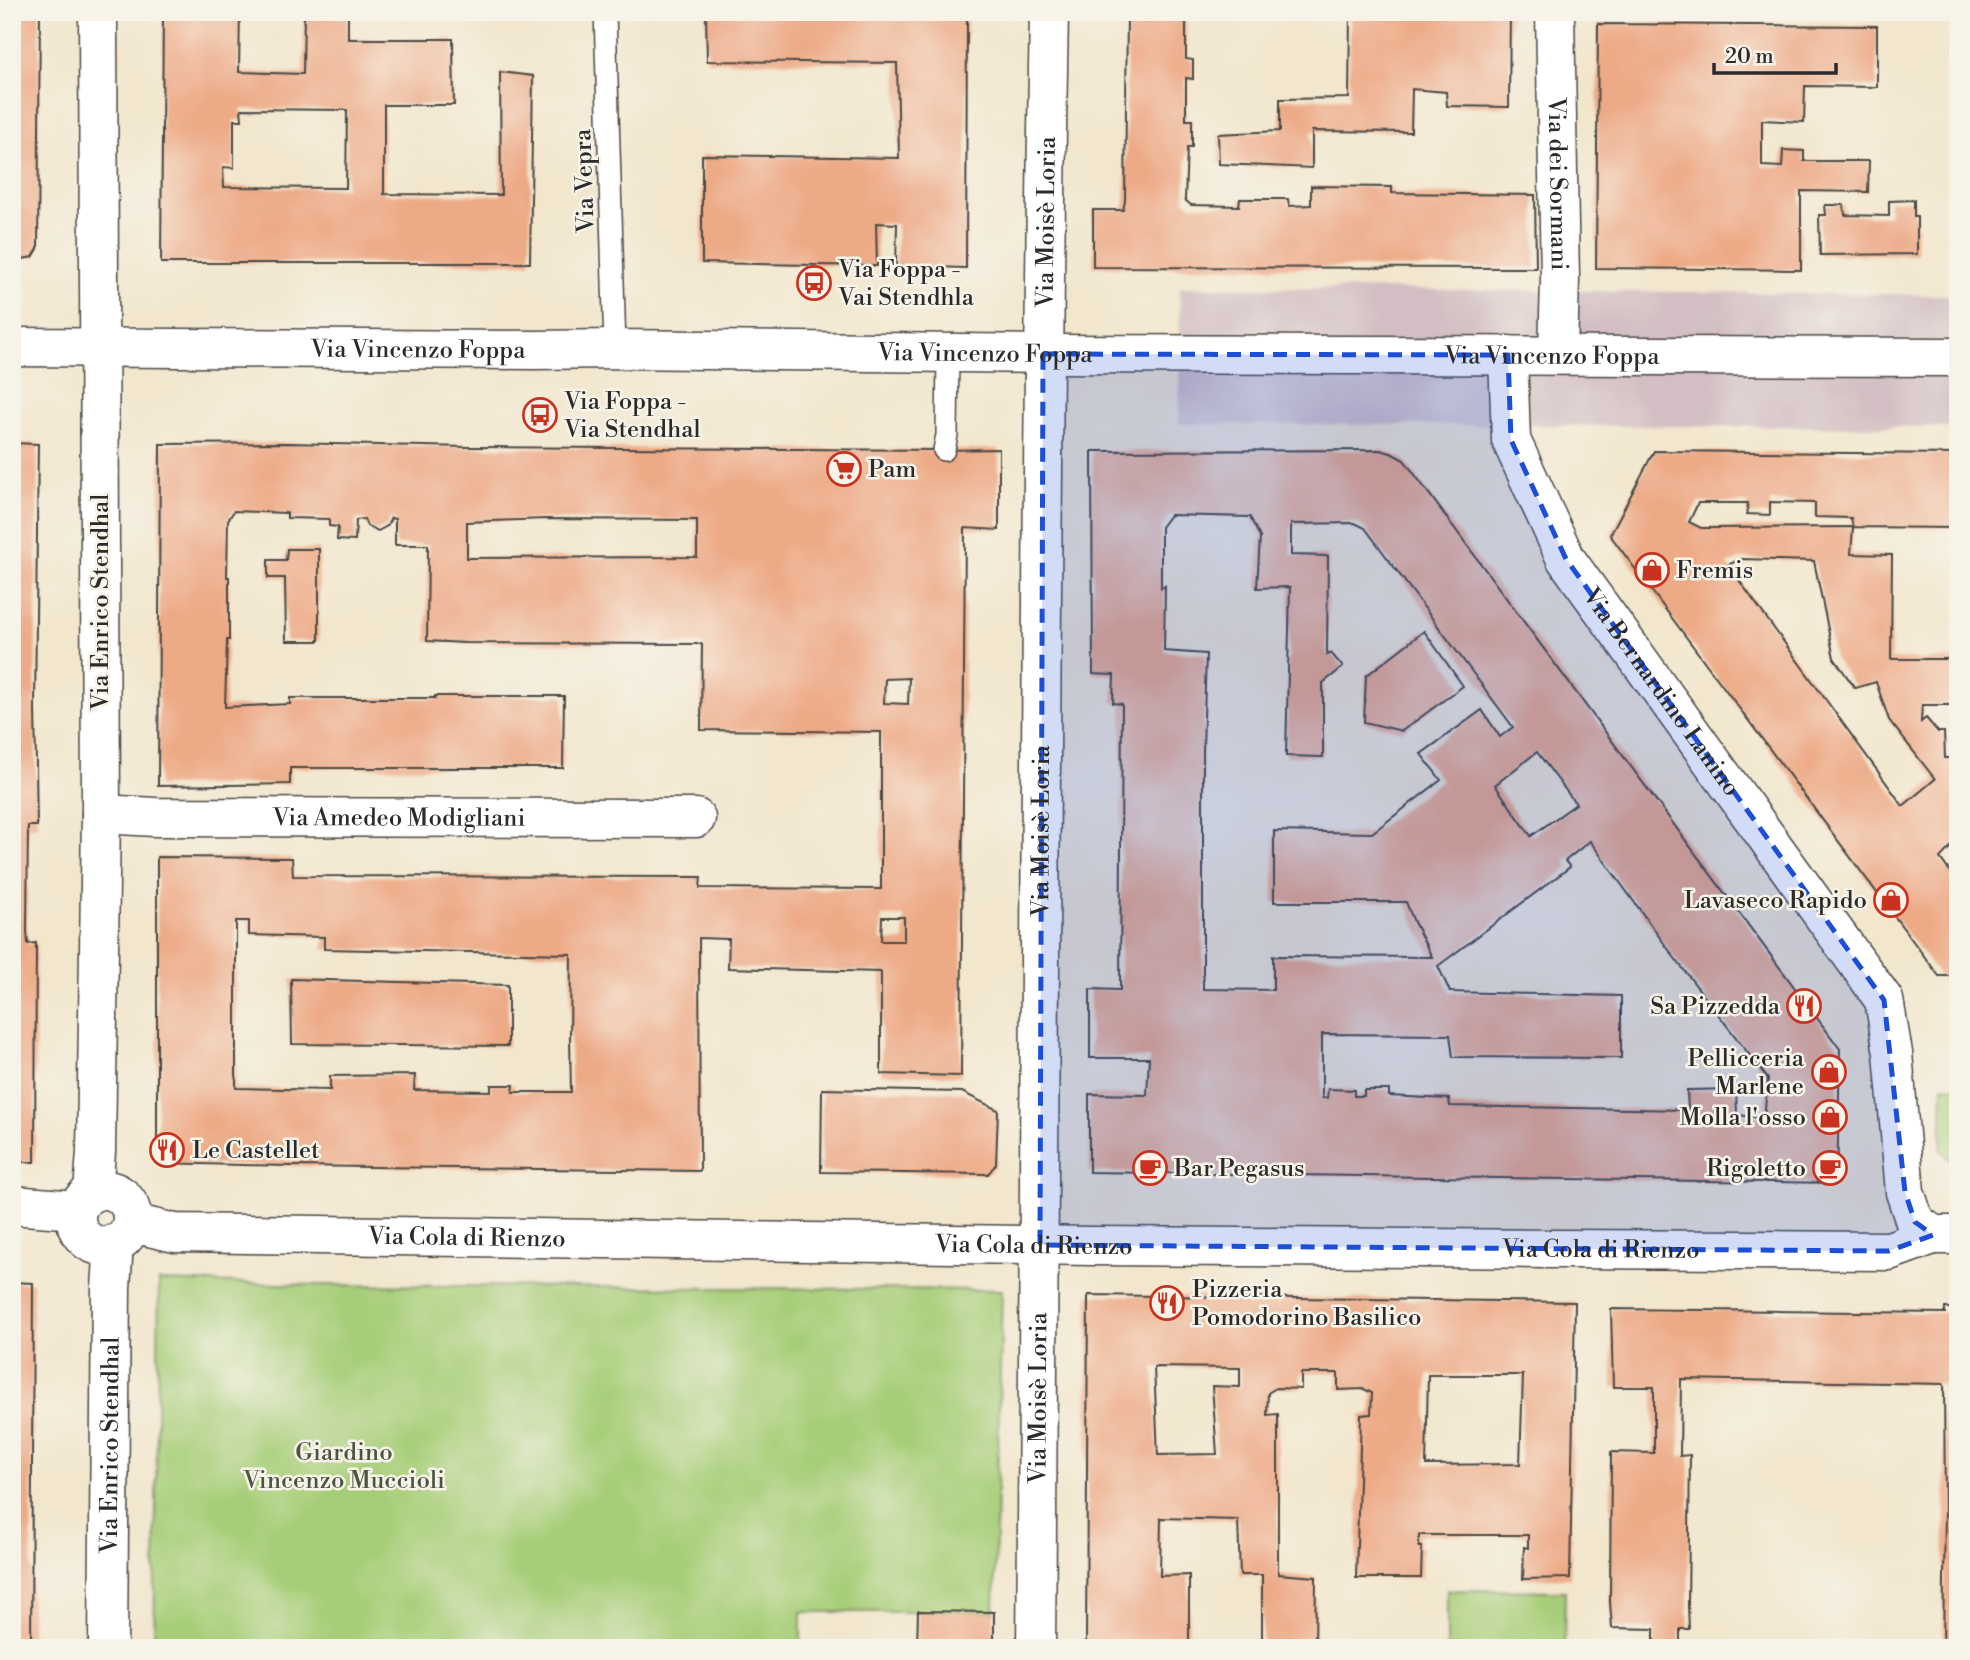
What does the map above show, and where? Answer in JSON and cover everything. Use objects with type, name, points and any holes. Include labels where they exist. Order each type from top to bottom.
[{"type":"street","name":"Via Enrico Stendhal","points":[[85,1201],[96,1152],[101,814],[98,12]]},
{"type":"street","name":"Via Moisè Loria","points":[[1036,1648],[1043,354],[1048,12]]},
{"type":"street","name":"Via dei Sormani","points":[[1555,12],[1560,278],[1558,355]]},
{"type":"street","name":"Via Vincenzo Foppa","points":[[12,347],[1958,357]]},
{"type":"street","name":"Via Bernardino Lanino","points":[[1508,355],[1511,440],[1566,559],[1884,1000],[1893,1053],[1906,1192],[1915,1222],[1946,1235]]},
{"type":"street","name":"Via Amedeo Modigliani","points":[[101,814],[155,817],[696,818]]},
{"type":"street","name":"Via Cola di Rienzo","points":[[85,1201],[75,1220],[81,1234],[92,1244],[108,1246],[123,1233],[175,1233],[1040,1245],[1889,1251],[1946,1235]]},
{"type":"street","points":[[12,1205],[85,1201]]},
{"type":"street","name":"Via Enrico Stendhal","points":[[108,1648],[111,1288],[123,1233]]},
{"type":"lane","name":"Via Vepra","points":[[605,12],[615,349]]},
{"type":"lane","points":[[944,450],[947,435],[948,353]]},
{"type":"highlighted area","points":[[1043,354],[1508,355],[1511,440],[1566,559],[1884,1000],[1905,1192],[1915,1222],[1933,1235],[1889,1251],[1040,1245]]},
{"type":"shaded area","points":[[1180,287],[1958,295],[1958,427],[1179,424]]},
{"type":"green space","points":[[1943,1086],[1958,1087],[1958,1163],[1954,1163],[1941,1150]]},
{"type":"green space","name":"Giardino Vincenzo Muccioli","points":[[159,1281],[320,1285],[1002,1290],[994,1612],[801,1612],[801,1648],[154,1648]]},
{"type":"green space","points":[[1447,1590],[1565,1591],[1564,1648],[1447,1648]]},
{"type":"building","points":[[12,12],[40,12],[38,249],[33,257],[22,259],[12,259]]},
{"type":"building","points":[[163,12],[240,12],[239,72],[303,74],[304,12],[348,12],[348,39],[453,39],[454,105],[384,105],[384,194],[501,195],[500,72],[533,76],[530,263],[161,263]],"holes":[[[241,109],[347,110],[346,188],[224,187],[223,167],[234,168],[234,120],[242,120]]]},
{"type":"building","points":[[706,12],[967,12],[966,268],[896,266],[897,224],[876,223],[877,266],[702,263],[702,155],[899,158],[897,63],[707,61]]},
{"type":"building","points":[[1127,12],[1186,13],[1186,59],[1193,60],[1193,79],[1186,78],[1186,120],[1192,120],[1192,147],[1187,147],[1185,200],[1191,205],[1239,206],[1240,199],[1288,199],[1289,206],[1311,205],[1311,186],[1392,187],[1392,193],[1535,195],[1536,268],[1093,267],[1093,210],[1123,210],[1125,201]]},
{"type":"building","points":[[1350,12],[1510,12],[1509,107],[1447,106],[1446,92],[1412,89],[1411,132],[1312,131],[1312,168],[1219,164],[1218,134],[1280,131],[1280,99],[1349,98]]},
{"type":"building","points":[[1598,24],[1877,26],[1877,87],[1805,86],[1804,122],[1762,120],[1762,166],[1782,167],[1783,150],[1804,151],[1804,161],[1869,161],[1868,192],[1801,191],[1801,270],[1596,268]]},
{"type":"building","points":[[1914,200],[1914,216],[1917,216],[1917,254],[1820,255],[1819,215],[1826,215],[1825,205],[1844,205],[1845,215],[1889,216],[1889,201]]},
{"type":"building","points":[[12,443],[38,444],[35,708],[37,826],[28,826],[27,930],[28,944],[36,943],[35,1162],[12,1162]]},
{"type":"building","points":[[160,444],[999,449],[999,530],[965,528],[961,1076],[881,1074],[881,972],[728,968],[729,939],[699,938],[700,1171],[157,1163],[157,857],[292,858],[293,876],[701,877],[700,888],[881,889],[881,732],[701,730],[702,644],[427,641],[428,545],[395,545],[395,519],[391,518],[387,526],[378,531],[367,526],[364,519],[356,520],[355,541],[337,540],[338,527],[329,526],[329,519],[287,518],[287,513],[234,511],[228,520],[229,640],[225,707],[290,704],[290,698],[564,696],[563,768],[290,768],[290,784],[158,786]],"holes":[[[546,519],[697,520],[697,557],[467,558],[467,522]],[[909,678],[908,704],[884,703],[885,679]],[[882,917],[904,917],[904,941],[881,941]],[[236,921],[249,921],[249,935],[324,937],[324,949],[571,954],[571,1092],[513,1092],[514,1085],[491,1085],[491,1091],[414,1090],[415,1075],[330,1076],[330,1090],[236,1088]]]},
{"type":"building","points":[[1380,450],[1404,460],[1840,1049],[1837,1183],[1089,1172],[1089,1094],[1147,1095],[1149,1058],[1090,1058],[1090,989],[1120,990],[1122,704],[1113,703],[1114,675],[1093,674],[1092,451]],"holes":[[[1170,515],[1250,517],[1260,537],[1257,588],[1290,587],[1286,756],[1323,757],[1323,683],[1343,667],[1331,653],[1327,655],[1328,556],[1291,555],[1291,524],[1355,523],[1365,528],[1513,727],[1500,737],[1482,710],[1421,754],[1441,780],[1372,833],[1274,831],[1274,902],[1406,902],[1432,957],[1273,956],[1273,990],[1203,989],[1203,750],[1206,654],[1164,651],[1165,586],[1161,588],[1161,527]],[[1537,752],[1576,804],[1531,836],[1495,785]],[[1590,841],[1674,957],[1768,1079],[1764,1118],[1737,1115],[1736,1089],[1687,1090],[1688,1110],[1450,1106],[1449,1099],[1389,1096],[1389,1090],[1364,1090],[1364,1096],[1354,1096],[1354,1090],[1328,1089],[1327,1098],[1322,1098],[1322,1034],[1450,1035],[1453,1057],[1621,1058],[1621,996],[1450,992],[1438,966],[1570,867],[1565,861]]]},
{"type":"building","points":[[1654,451],[1958,454],[1958,528],[1853,527],[1851,554],[1892,555],[1891,659],[1958,659],[1958,705],[1922,705],[1921,722],[1926,718],[1938,732],[1944,732],[1945,758],[1958,758],[1958,839],[1940,858],[1958,883],[1958,976],[1939,976],[1610,535]],"holes":[[[1770,502],[1815,503],[1815,517],[1851,518],[1853,527],[1701,528],[1689,522],[1698,503],[1748,503],[1747,514],[1770,515]],[[1740,559],[1814,561],[1834,658],[1855,688],[1876,682],[1889,720],[1935,779],[1903,806],[1728,565]]]},
{"type":"building","points":[[287,549],[319,549],[319,641],[286,641],[285,578],[268,578],[268,560],[286,560]]},
{"type":"building","points":[[1424,631],[1463,686],[1402,731],[1364,722],[1366,676]]},
{"type":"building","points":[[291,979],[508,985],[508,1046],[292,1044]]},
{"type":"building","points":[[822,1089],[962,1092],[998,1110],[996,1164],[988,1174],[821,1172]]},
{"type":"building","points":[[12,1282],[33,1283],[31,1648],[12,1648]]},
{"type":"building","points":[[1088,1295],[1575,1302],[1570,1578],[1523,1579],[1524,1547],[1528,1548],[1528,1535],[1419,1535],[1419,1547],[1422,1547],[1421,1578],[1356,1578],[1361,1415],[1371,1414],[1372,1393],[1364,1389],[1338,1390],[1338,1373],[1301,1373],[1301,1389],[1276,1388],[1268,1393],[1267,1415],[1278,1414],[1278,1574],[1316,1577],[1315,1648],[1262,1648],[1262,1575],[1240,1575],[1238,1520],[1161,1518],[1160,1576],[1189,1575],[1189,1648],[1086,1648]],"holes":[[[1154,1367],[1240,1368],[1240,1387],[1212,1386],[1217,1454],[1158,1455]],[[1428,1375],[1523,1375],[1520,1464],[1426,1465]]]},
{"type":"building","points":[[1945,1308],[1958,1308],[1958,1648],[1943,1648],[1944,1384],[1681,1379],[1680,1456],[1690,1455],[1689,1629],[1680,1629],[1680,1648],[1654,1648],[1654,1629],[1612,1628],[1611,1452],[1654,1453],[1654,1387],[1613,1387],[1611,1309],[1945,1313]]},
{"type":"building","points":[[918,1611],[994,1612],[994,1648],[917,1648]]},
{"type":"place","name":"Via Foppa - Vai Stendhla","points":[[814,283]]},
{"type":"place","name":"Via Foppa - Via Stendhal","points":[[540,415]]},
{"type":"place","name":"Pam","points":[[844,469]]},
{"type":"place","name":"Fremis","points":[[1652,570]]},
{"type":"place","name":"Lavaseco Rapido","points":[[1891,900]]},
{"type":"place","name":"Sa Pizzedda","points":[[1804,1006]]},
{"type":"place","name":"Pellicceria Marlene","points":[[1829,1072]]},
{"type":"place","name":"Molla l'osso","points":[[1830,1117]]},
{"type":"place","name":"Le Castellet","points":[[167,1150]]},
{"type":"place","name":"Bar Pegasus","points":[[1150,1168]]},
{"type":"place","name":"Rigoletto","points":[[1830,1168]]},
{"type":"place","name":"Pizzeria Pomodorino Basilico","points":[[1167,1303]]}]
